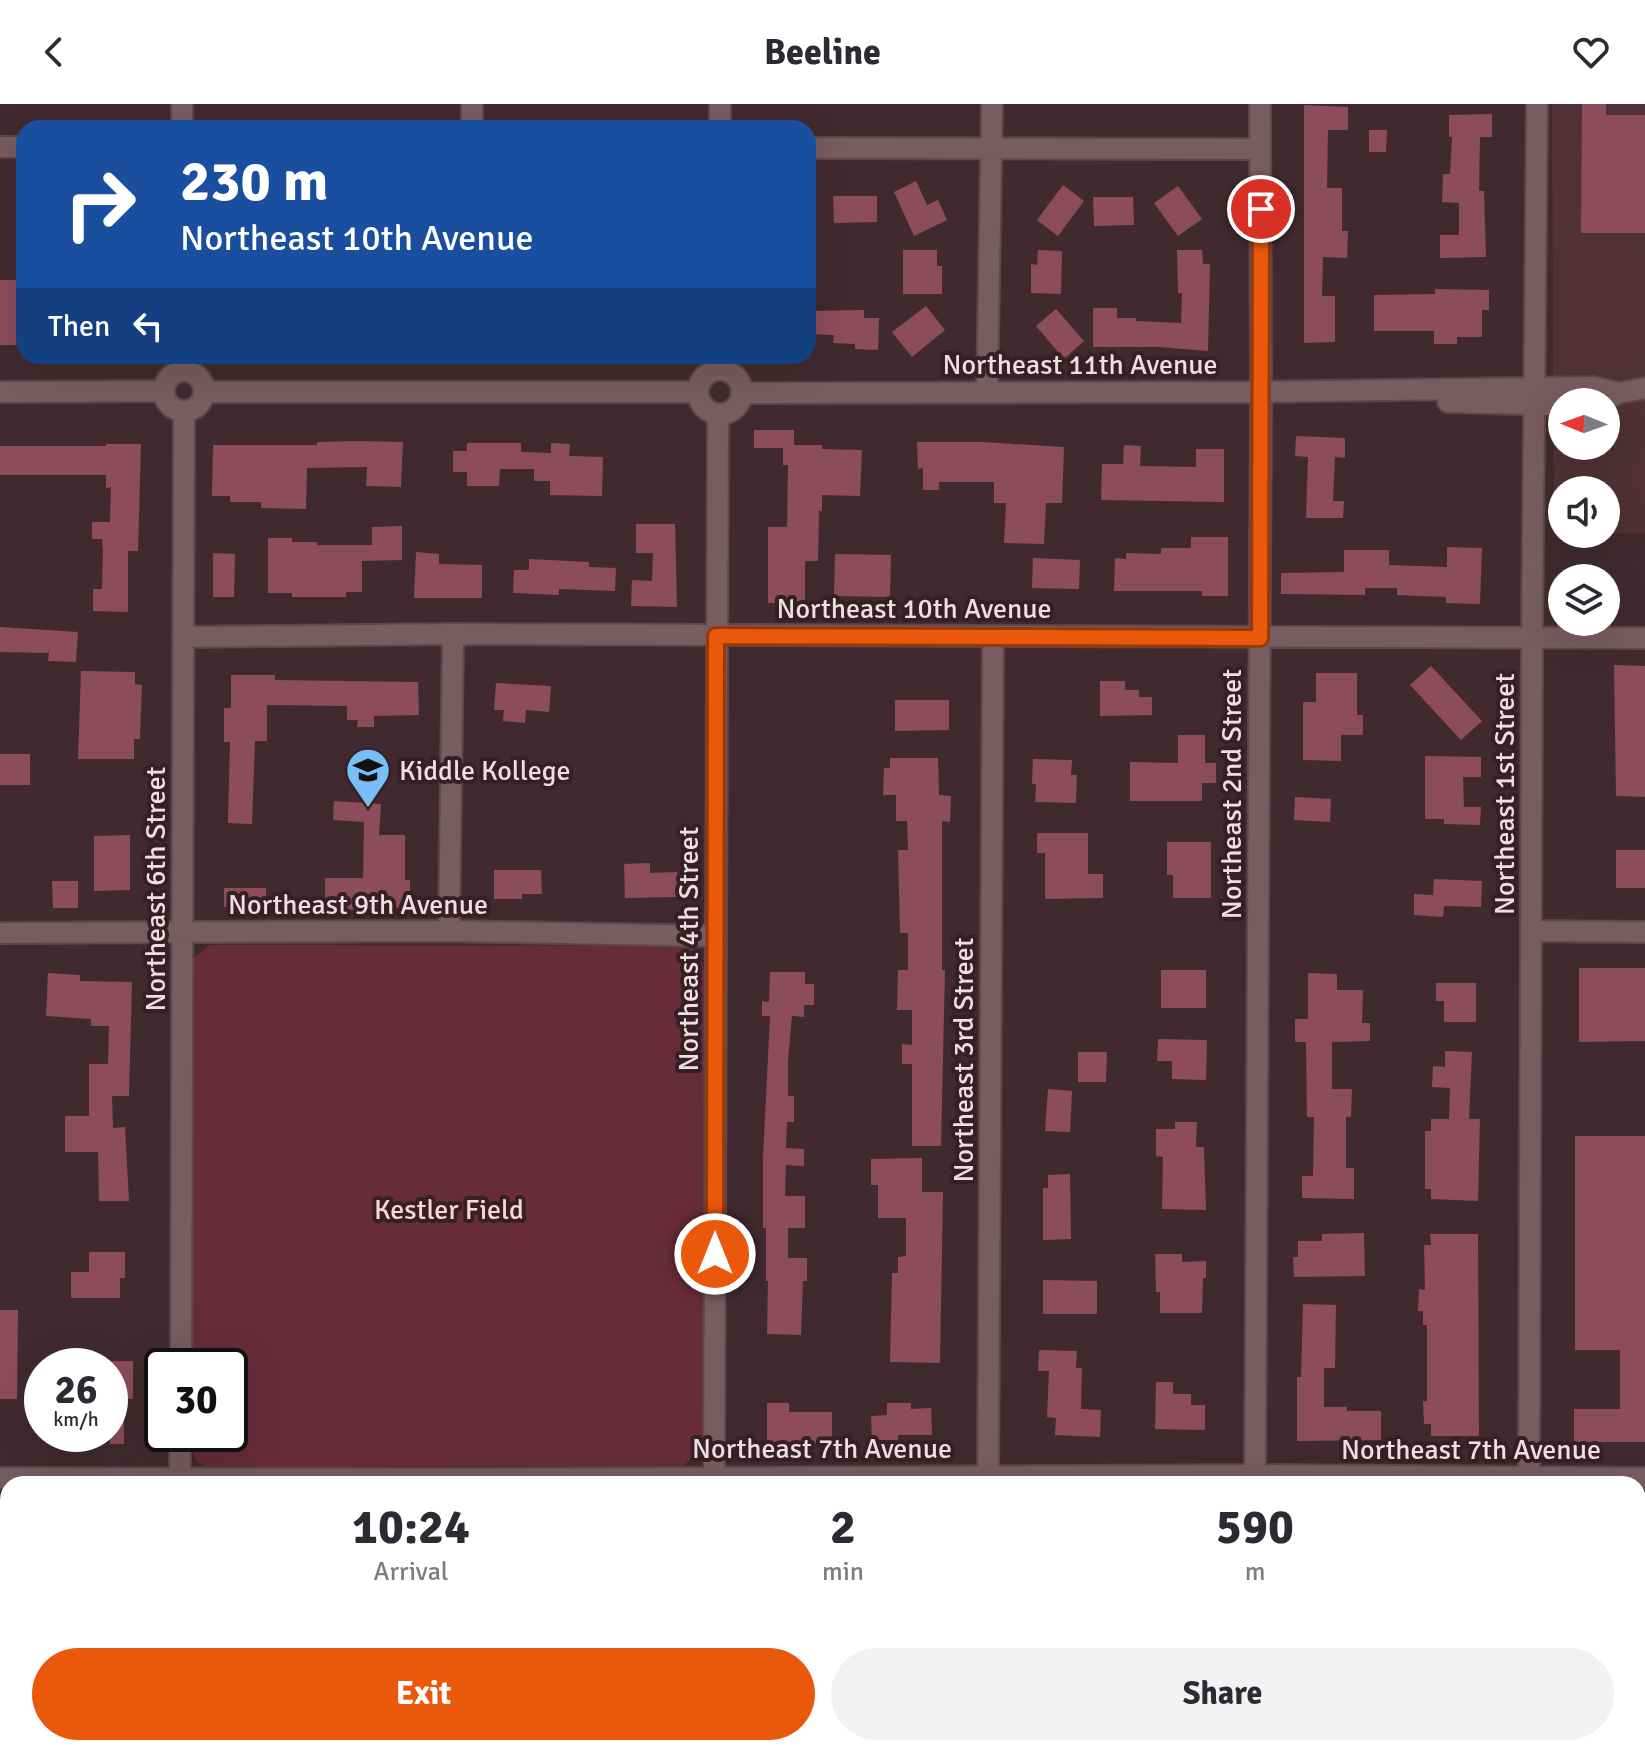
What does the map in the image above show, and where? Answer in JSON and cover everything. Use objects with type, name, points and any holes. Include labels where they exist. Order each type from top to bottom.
[{"type":"street","points":[[987,393],[992,104]]},
{"type":"street","name":"Northeast 2nd Street","points":[[1255,1476],[1260,104]]},
{"type":"street","name":"Northeast 1st Street","points":[[1529,1476],[1537,104]]},
{"type":"street","points":[[816,148],[1260,149]]},
{"type":"street","points":[[184,364],[169,377],[164,391],[172,407],[184,411],[196,408],[205,392],[200,378],[186,364]]},
{"type":"street","points":[[718,364],[704,377],[698,392],[705,408],[718,414],[735,407],[741,393],[737,380],[720,364]]},
{"type":"street","name":"Northeast 11th Avenue","points":[[1620,393],[1645,388]]},
{"type":"street","name":"Northeast 11th Avenue","points":[[741,393],[1419,390],[1441,402],[1548,395]]},
{"type":"street","points":[[0,392],[164,391]]},
{"type":"street","points":[[205,392],[698,392]]},
{"type":"street","name":"Northeast 11th Avenue","points":[[1536,397],[1548,401]]},
{"type":"street","name":"Northeast 6th Street","points":[[181,1348],[184,411]]},
{"type":"street","name":"Northeast 4th Street","points":[[714,1476],[718,414]]},
{"type":"street","points":[[449,931],[453,634]]},
{"type":"street","name":"Northeast 10th Avenue","points":[[183,637],[453,634],[1645,638]]},
{"type":"street","name":"Northeast 3rd Street","points":[[988,1476],[993,636]]},
{"type":"street","name":"Northeast 9th Avenue","points":[[0,933],[449,931],[716,936]]},
{"type":"street","points":[[1532,931],[1645,932]]},
{"type":"street","points":[[180,1452],[180,1476]]},
{"type":"shaded area","points":[[1552,104],[1645,104],[1645,533],[1620,533],[1620,476],[1554,476],[1554,460],[1620,460],[1620,388],[1553,388]]},
{"type":"green space","name":"Kestler Field","points":[[210,945],[693,946],[705,970],[705,1422],[700,1450],[683,1466],[210,1467],[197,1462],[193,1452],[248,1452],[248,1348],[191,1348],[194,958]]},
{"type":"building","points":[[1582,104],[1606,104],[1606,115],[1645,115],[1645,233],[1581,233]]},
{"type":"building","points":[[1304,105],[1348,107],[1348,130],[1328,130],[1327,188],[1342,188],[1342,231],[1348,231],[1347,258],[1323,257],[1322,296],[1335,296],[1335,342],[1304,343]]},
{"type":"building","points":[[1492,114],[1492,137],[1480,137],[1479,191],[1484,191],[1486,257],[1440,258],[1440,235],[1459,235],[1459,203],[1442,202],[1443,174],[1450,174],[1452,137],[1449,137],[1449,115]]},
{"type":"building","points":[[1369,130],[1387,130],[1386,152],[1369,152]]},
{"type":"building","points":[[916,181],[927,205],[938,200],[947,220],[914,236],[894,192]]},
{"type":"building","points":[[1063,185],[1084,201],[1058,236],[1037,220]]},
{"type":"building","points":[[1178,186],[1202,219],[1178,236],[1154,203]]},
{"type":"building","points":[[833,196],[877,196],[877,222],[834,223]]},
{"type":"building","points":[[1093,197],[1133,197],[1134,225],[1094,226]]},
{"type":"building","points":[[903,250],[937,250],[937,266],[942,266],[942,294],[903,294]]},
{"type":"building","points":[[1038,250],[1062,251],[1061,294],[1031,293],[1031,264],[1037,265]]},
{"type":"building","points":[[1177,250],[1202,250],[1203,264],[1210,264],[1208,351],[1093,347],[1093,308],[1117,308],[1117,318],[1181,323],[1182,293],[1178,293]]},
{"type":"building","points":[[0,280],[16,280],[16,345],[0,345]]},
{"type":"building","points":[[1435,289],[1489,290],[1489,310],[1482,310],[1482,337],[1457,337],[1457,344],[1434,344],[1434,331],[1374,331],[1374,295],[1435,294]]},
{"type":"building","points":[[926,306],[945,330],[912,357],[892,332]]},
{"type":"building","points":[[1056,309],[1084,341],[1064,359],[1036,326]]},
{"type":"building","points":[[864,310],[864,318],[879,318],[878,350],[855,349],[855,344],[833,343],[834,335],[816,334],[816,311]]},
{"type":"building","points":[[754,430],[794,430],[794,445],[862,450],[860,496],[822,495],[818,561],[805,561],[805,603],[768,603],[768,527],[787,527],[788,465],[783,465],[783,448],[754,448]]},
{"type":"building","points":[[1296,436],[1345,438],[1345,458],[1335,457],[1333,501],[1344,501],[1343,518],[1306,518],[1308,457],[1295,456]]},
{"type":"building","points":[[317,442],[403,442],[401,487],[366,486],[367,467],[307,468],[306,509],[261,508],[261,502],[230,502],[230,496],[212,496],[213,445],[317,445]]},
{"type":"building","points":[[917,442],[1064,447],[1062,503],[1046,503],[1044,544],[1004,543],[1006,503],[994,503],[994,482],[939,482],[939,490],[923,490],[923,468],[918,469]]},
{"type":"building","points":[[467,443],[521,443],[521,452],[551,453],[551,443],[570,444],[569,456],[603,457],[602,496],[550,495],[550,481],[534,481],[534,469],[500,469],[499,486],[467,486],[467,472],[453,472],[453,451],[467,451]]},
{"type":"building","points":[[141,444],[138,551],[128,551],[128,612],[93,611],[93,589],[102,589],[103,550],[102,539],[92,539],[92,522],[110,522],[111,487],[106,488],[106,475],[0,475],[0,446]]},
{"type":"building","points":[[1124,445],[1141,446],[1140,466],[1196,467],[1196,449],[1224,449],[1224,502],[1101,500],[1102,464],[1123,464]]},
{"type":"building","points":[[636,524],[675,524],[677,607],[631,606],[632,580],[652,581],[653,553],[636,553]]},
{"type":"building","points":[[402,526],[402,560],[362,561],[362,592],[346,592],[346,597],[292,597],[292,593],[268,593],[268,538],[292,538],[292,542],[317,542],[317,545],[372,545],[372,527]]},
{"type":"building","points":[[1191,537],[1228,537],[1228,596],[1202,596],[1202,591],[1114,591],[1115,558],[1126,559],[1126,553],[1161,554],[1161,548],[1191,548]]},
{"type":"building","points":[[1447,547],[1482,548],[1480,604],[1446,603],[1446,597],[1397,595],[1397,588],[1365,588],[1365,595],[1281,594],[1281,573],[1344,572],[1344,550],[1389,550],[1389,565],[1447,567]]},
{"type":"building","points":[[416,552],[439,554],[439,564],[482,565],[482,598],[414,598]]},
{"type":"building","points":[[213,553],[235,554],[234,597],[213,597]]},
{"type":"building","points":[[835,554],[891,555],[890,597],[834,596]]},
{"type":"building","points":[[1033,558],[1080,560],[1079,589],[1032,588]]},
{"type":"building","points":[[529,559],[589,562],[589,567],[616,568],[615,591],[559,589],[559,595],[513,593],[514,570],[529,570]]},
{"type":"building","points":[[0,627],[78,632],[76,662],[48,661],[49,653],[0,652]]},
{"type":"building","points":[[1614,665],[1645,666],[1645,797],[1616,796]]},
{"type":"building","points":[[1431,666],[1482,721],[1461,740],[1410,685]]},
{"type":"building","points":[[81,671],[135,672],[135,684],[142,685],[140,739],[134,739],[134,759],[78,759]]},
{"type":"building","points":[[1316,673],[1357,673],[1357,715],[1363,715],[1363,735],[1341,735],[1341,761],[1303,760],[1303,702],[1316,702]]},
{"type":"building","points":[[231,675],[275,675],[275,680],[418,682],[419,715],[374,716],[374,727],[357,727],[358,720],[347,720],[347,706],[267,705],[267,741],[255,741],[252,824],[228,823],[230,742],[224,742],[224,708],[231,708]]},
{"type":"building","points":[[1100,681],[1125,681],[1125,690],[1139,690],[1139,697],[1152,697],[1152,715],[1100,716]]},
{"type":"building","points":[[496,683],[551,686],[549,712],[526,710],[525,723],[503,721],[504,710],[494,710]]},
{"type":"building","points":[[895,700],[949,700],[949,730],[895,731]]},
{"type":"building","points":[[1178,735],[1205,735],[1205,763],[1216,763],[1216,783],[1202,783],[1202,801],[1130,801],[1130,762],[1178,763]]},
{"type":"building","points":[[0,754],[30,754],[30,785],[0,785]]},
{"type":"building","points":[[1425,756],[1481,757],[1481,777],[1463,777],[1464,807],[1481,807],[1480,825],[1444,824],[1444,819],[1425,819]]},
{"type":"building","points":[[890,758],[938,758],[939,795],[951,796],[950,822],[942,821],[942,970],[945,970],[941,1146],[912,1146],[912,1064],[902,1064],[902,1044],[912,1045],[912,1010],[897,1010],[898,970],[908,970],[908,933],[900,933],[898,850],[908,850],[907,821],[896,821],[896,795],[883,795],[884,768],[890,768]]},
{"type":"building","points":[[1033,759],[1072,760],[1071,775],[1077,775],[1076,803],[1035,802]]},
{"type":"building","points":[[1295,797],[1331,799],[1330,822],[1294,820]]},
{"type":"building","points":[[334,801],[381,804],[379,835],[405,835],[405,880],[410,880],[410,907],[325,911],[325,878],[363,878],[364,822],[333,820]]},
{"type":"building","points":[[1037,833],[1088,833],[1088,874],[1103,874],[1103,898],[1045,899],[1045,853],[1037,853]]},
{"type":"building","points":[[130,835],[130,890],[94,891],[94,836]]},
{"type":"building","points":[[1167,842],[1211,842],[1211,898],[1173,898],[1173,875],[1167,875]]},
{"type":"building","points":[[1616,850],[1645,850],[1645,888],[1616,888]]},
{"type":"building","points":[[650,863],[650,873],[677,872],[678,897],[625,898],[624,864]]},
{"type":"building","points":[[494,870],[541,870],[542,894],[522,894],[522,899],[494,899]]},
{"type":"building","points":[[1434,879],[1482,881],[1481,907],[1444,906],[1443,917],[1414,915],[1414,894],[1433,895]]},
{"type":"building","points":[[52,881],[78,881],[78,908],[53,908]]},
{"type":"building","points":[[224,888],[266,888],[266,906],[224,907]]},
{"type":"building","points":[[1579,968],[1645,968],[1645,1041],[1579,1042]]},
{"type":"building","points":[[1161,970],[1206,970],[1206,1008],[1161,1008]]},
{"type":"building","points":[[770,972],[805,972],[805,984],[814,984],[814,1005],[804,1005],[804,1017],[792,1016],[788,1061],[788,1096],[794,1096],[794,1122],[787,1122],[786,1148],[804,1149],[804,1166],[786,1165],[785,1196],[805,1196],[805,1228],[788,1228],[788,1258],[807,1258],[801,1335],[767,1334],[763,1158],[770,1016],[762,1016],[762,1001],[769,1002]]},
{"type":"building","points":[[48,973],[80,975],[80,981],[132,982],[129,1096],[112,1096],[113,1128],[125,1127],[129,1201],[99,1201],[98,1152],[65,1152],[65,1116],[89,1116],[89,1064],[108,1064],[109,1026],[91,1026],[91,1019],[46,1016]]},
{"type":"building","points":[[1308,973],[1337,974],[1337,990],[1363,990],[1362,1023],[1370,1023],[1370,1041],[1332,1042],[1332,1089],[1352,1089],[1351,1117],[1346,1117],[1346,1168],[1354,1168],[1354,1199],[1302,1198],[1302,1176],[1313,1176],[1314,1117],[1307,1117],[1306,1042],[1295,1042],[1295,1019],[1308,1019]]},
{"type":"building","points":[[1436,983],[1476,983],[1476,1022],[1444,1022],[1444,1001],[1436,1001]]},
{"type":"building","points":[[1158,1039],[1207,1040],[1206,1080],[1172,1079],[1172,1061],[1157,1061]]},
{"type":"building","points":[[1445,1051],[1472,1052],[1469,1119],[1480,1119],[1478,1201],[1431,1199],[1431,1189],[1425,1189],[1425,1131],[1431,1131],[1431,1119],[1449,1119],[1450,1088],[1432,1087],[1433,1066],[1445,1067]]},
{"type":"building","points":[[1078,1052],[1107,1052],[1106,1082],[1078,1082]]},
{"type":"building","points":[[1048,1089],[1072,1091],[1070,1132],[1045,1131]]},
{"type":"building","points":[[1175,1122],[1197,1122],[1196,1147],[1204,1147],[1206,1210],[1162,1209],[1163,1157],[1156,1156],[1156,1129],[1175,1129]]},
{"type":"building","points":[[1575,1136],[1645,1136],[1645,1442],[1574,1442],[1574,1409],[1620,1409],[1620,1350],[1575,1350]]},
{"type":"building","points":[[922,1158],[922,1192],[943,1192],[940,1363],[890,1362],[892,1273],[898,1273],[898,1257],[906,1256],[906,1218],[878,1218],[878,1185],[871,1185],[871,1159]]},
{"type":"building","points":[[1070,1174],[1071,1239],[1043,1240],[1043,1188],[1048,1188],[1048,1175]]},
{"type":"building","points":[[1364,1233],[1365,1276],[1294,1277],[1293,1257],[1298,1257],[1298,1241],[1322,1241],[1322,1234]]},
{"type":"building","points":[[1430,1234],[1478,1234],[1479,1436],[1431,1436],[1431,1424],[1424,1424],[1427,1325],[1423,1325],[1423,1311],[1418,1311],[1419,1289],[1425,1290],[1424,1245],[1431,1245]]},
{"type":"building","points":[[89,1252],[125,1252],[125,1278],[120,1278],[120,1298],[71,1298],[71,1272],[89,1272]]},
{"type":"building","points":[[1155,1254],[1182,1254],[1182,1262],[1206,1261],[1202,1313],[1160,1313]]},
{"type":"building","points":[[1043,1280],[1097,1281],[1097,1314],[1043,1314]]},
{"type":"building","points":[[1303,1304],[1336,1305],[1335,1368],[1324,1368],[1324,1407],[1381,1411],[1381,1440],[1297,1441],[1297,1377],[1301,1377]]},
{"type":"building","points":[[0,1310],[18,1310],[17,1399],[0,1399]]},
{"type":"building","points":[[1039,1350],[1077,1351],[1076,1368],[1082,1368],[1081,1409],[1101,1410],[1100,1437],[1055,1435],[1056,1418],[1047,1417],[1049,1371],[1038,1371]]},
{"type":"building","points":[[128,1361],[133,1361],[133,1399],[128,1399]]},
{"type":"building","points":[[1156,1382],[1173,1382],[1173,1394],[1191,1394],[1191,1405],[1205,1405],[1205,1430],[1155,1429]]},
{"type":"building","points":[[767,1403],[789,1403],[789,1412],[832,1412],[832,1444],[767,1443]]},
{"type":"building","points":[[887,1403],[911,1403],[911,1409],[931,1408],[932,1435],[898,1435],[898,1440],[872,1440],[871,1416],[887,1415]]},
{"type":"place","name":"Kiddle Kollege","points":[[368,809]]},
{"type":"route","points":[[715,1254],[716,636],[1260,638],[1261,209]]}]
